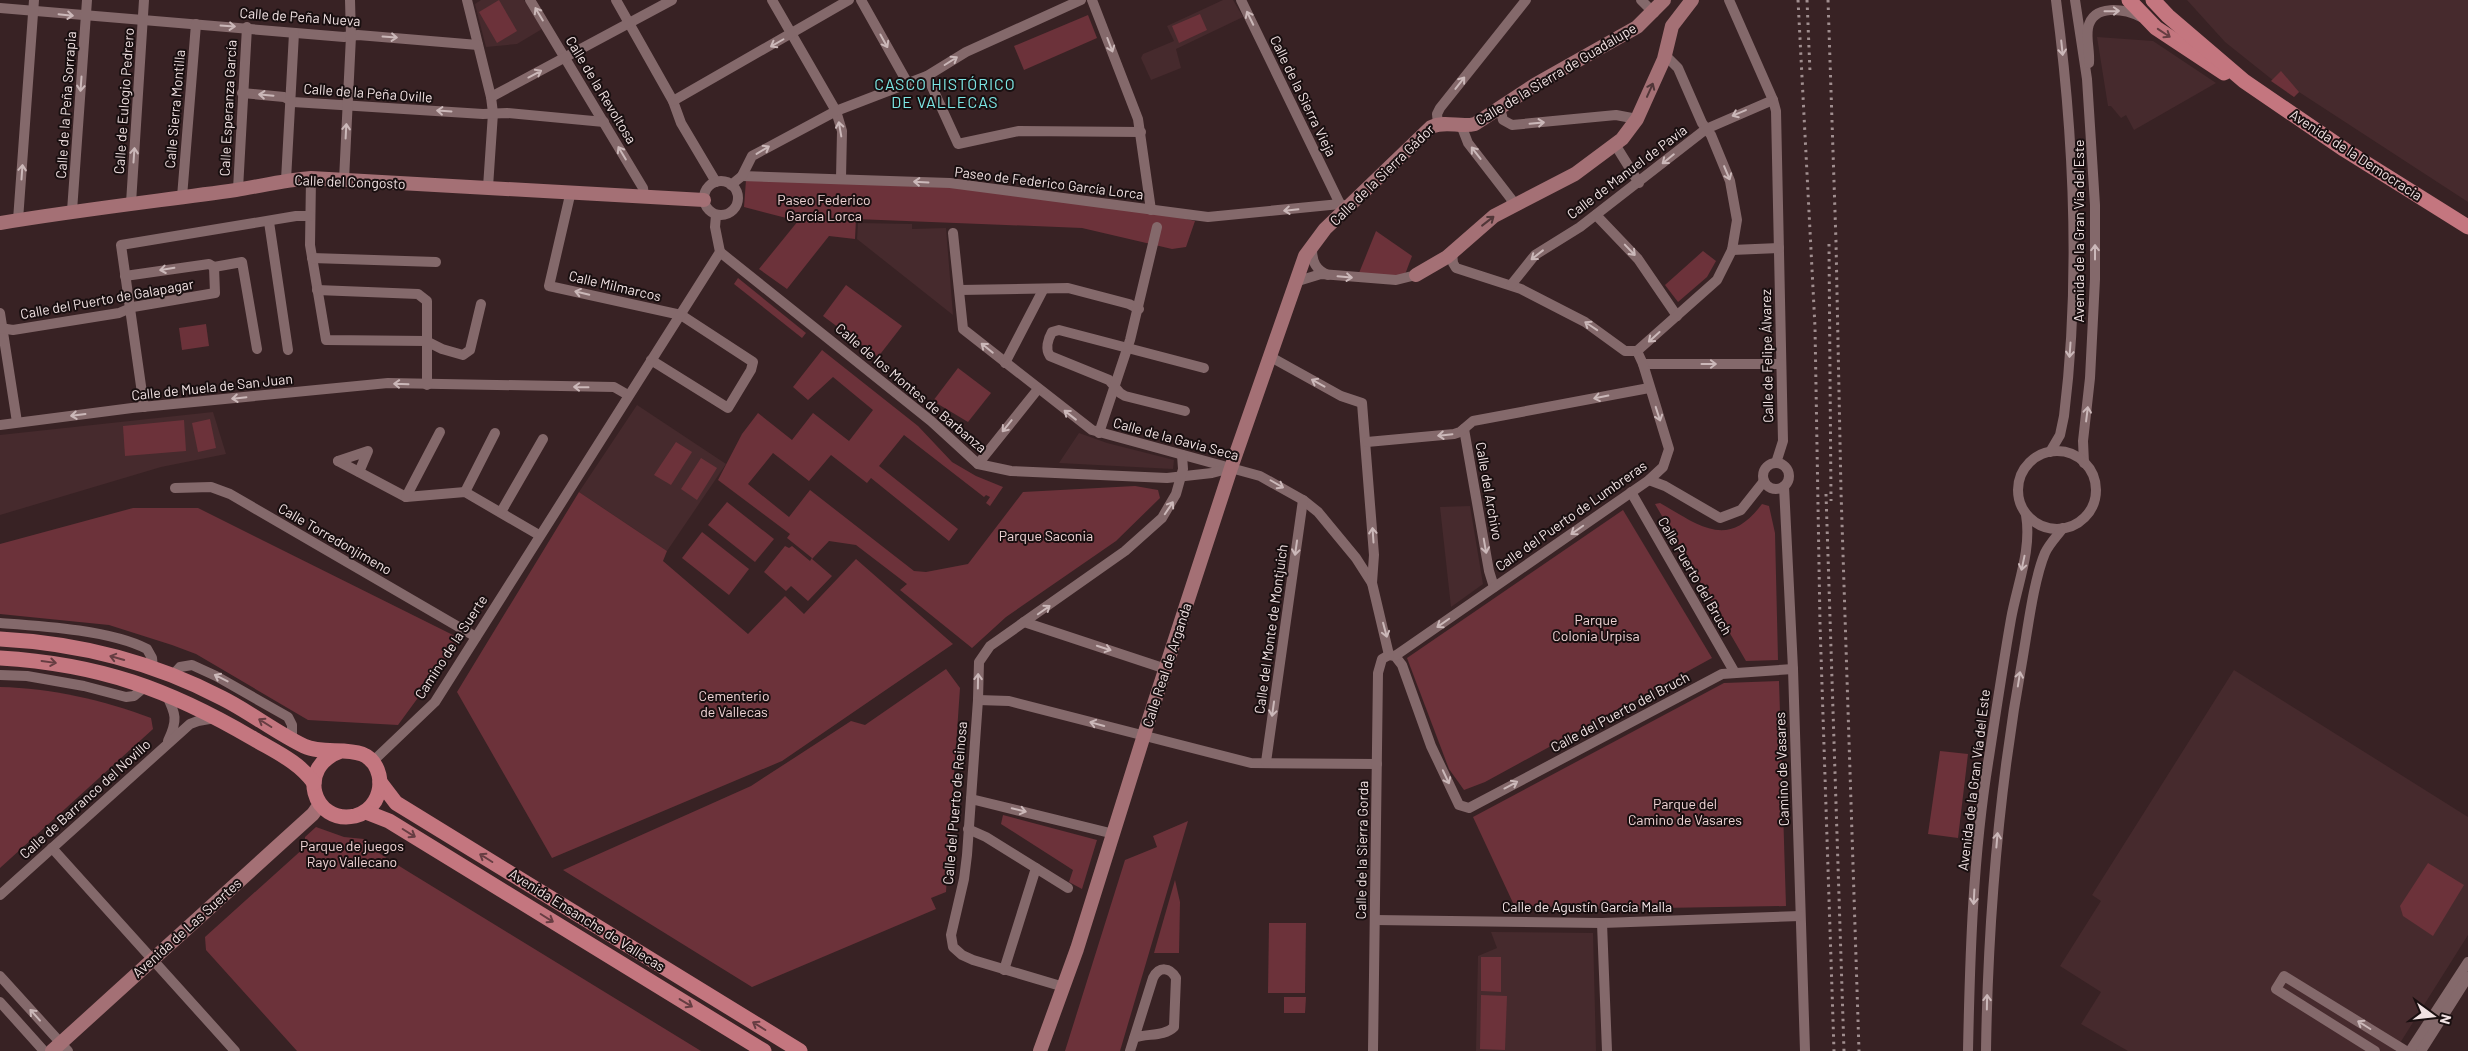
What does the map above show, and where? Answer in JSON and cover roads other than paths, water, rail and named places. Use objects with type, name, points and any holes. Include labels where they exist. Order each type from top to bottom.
[{"type":"main road","name":"Avenida de la Democracia","points":[[2129,0],[2147,20],[2223,72],[2244,81]]},
{"type":"main road","name":"Avenida de la Democracia","points":[[2153,0],[2168,16],[2228,65],[2244,81],[2345,150],[2468,227]]},
{"type":"main road","points":[[0,638],[65,645],[153,668],[221,697],[310,749],[358,752],[372,762]]},
{"type":"main road","points":[[0,658],[76,667],[146,686],[166,694],[220,718],[298,765],[305,770],[314,784]]},
{"type":"main road","points":[[342,751],[330,755],[322,762],[316,772],[315,794],[320,804],[327,811],[346,817],[366,812],[374,804],[379,793],[380,782]]},
{"type":"main road","name":"Avenida Ensanche de Vallecas","points":[[372,762],[380,782],[396,803],[800,1051]]},
{"type":"main road","name":"Avenida Ensanche de Vallecas","points":[[366,812],[389,821],[764,1051]]},
{"type":"street","points":[[18,220],[34,0]]},
{"type":"street","name":"Calle de la Peña Sorrapia","points":[[72,211],[87,0]]},
{"type":"street","name":"Calle de Eulogio Pedrero","points":[[131,203],[144,0]]},
{"type":"street","points":[[344,180],[351,36],[350,0]]},
{"type":"street","points":[[467,0],[491,97],[493,113],[488,187]]},
{"type":"street","name":"Calle de la Revoltosa","points":[[530,0],[643,188],[644,196]]},
{"type":"street","points":[[616,0],[673,102],[681,123],[716,182]]},
{"type":"street","points":[[491,97],[672,0]]},
{"type":"street","points":[[772,0],[836,111],[842,131],[841,178]]},
{"type":"street","points":[[673,102],[849,0]]},
{"type":"street","points":[[861,0],[907,82]]},
{"type":"street","points":[[731,185],[742,176],[752,156],[836,111],[907,82],[927,76],[966,52],[1081,0]]},
{"type":"street","points":[[1092,0],[1138,119],[1151,210]]},
{"type":"street","name":"Calle de la Sierra Vieja","points":[[1242,0],[1345,205]]},
{"type":"street","name":"Calle de la Sierra Gádor","points":[[1298,281],[1296,278],[1305,256],[1325,229],[1345,205],[1431,127],[1438,124],[1437,114],[1440,108],[1526,0]]},
{"type":"street","points":[[1641,0],[1654,13]]},
{"type":"street","name":"Calle de la Sierra de Guadalupe","points":[[1438,124],[1475,124],[1536,84],[1637,27],[1654,13],[1664,0]]},
{"type":"street","points":[[1298,281],[1314,275],[1396,280],[1416,276],[1452,253],[1488,220],[1574,174],[1616,146],[1629,132],[1637,119],[1665,55],[1672,26],[1692,0]]},
{"type":"street","name":"Avenida de la Gran Vía del Este","points":[[2050,452],[2060,435],[2064,416],[2073,278],[2072,172],[2056,0]]},
{"type":"street","name":"Avenida de la Gran Vía del Este","points":[[2075,0],[2087,79],[2095,205],[2095,279],[2090,378],[2083,441],[2084,463]]},
{"type":"street","name":"Calle de Felipe Álvarez","points":[[1730,1],[1773,100],[1777,124],[1783,441],[1776,462]]},
{"type":"street","name":"Calle de Peña Nueva","points":[[0,8],[143,21],[247,27],[294,33],[478,45]]},
{"type":"street","points":[[2087,79],[2090,55],[2088,30],[2093,19],[2103,11],[2114,10],[2134,14],[2147,20]]},
{"type":"street","name":"Calle Sierra Montilla","points":[[182,196],[196,24]]},
{"type":"street","name":"Calle Esperanza García","points":[[238,190],[247,27]]},
{"type":"street","points":[[286,180],[294,33]]},
{"type":"street","points":[[1452,253],[1453,263],[1460,270],[1510,285],[1585,322],[1620,349],[1634,352],[1712,286],[1732,250],[1737,220],[1730,181],[1711,135],[1706,129],[1678,68],[1665,55]]},
{"type":"street","points":[[927,76],[958,144],[1019,131],[1141,132]]},
{"type":"street","name":"Calle de la Peña Oville","points":[[242,93],[284,97],[290,101],[493,113],[604,122]]},
{"type":"street","name":"Calle de Manuel de Pavía","points":[[1510,285],[1535,255],[1596,215],[1706,129],[1773,100]]},
{"type":"street","points":[[1500,108],[1503,120],[1512,125],[1616,116],[1637,119]]},
{"type":"street","points":[[1461,125],[1468,143],[1512,200],[1510,207]]},
{"type":"street","points":[[1616,146],[1639,183]]},
{"type":"street","name":"Paseo de Federico García Lorca","points":[[742,176],[950,183],[1151,210],[1223,217],[1345,205]]},
{"type":"street","points":[[311,178],[312,258],[326,340],[426,341],[454,354],[468,354],[482,304]]},
{"type":"street","name":"Calle del Congosto","points":[[0,223],[72,211],[238,190],[286,180],[311,178],[461,188],[488,187],[570,191],[704,200]]},
{"type":"street","points":[[716,182],[726,182],[731,185],[738,195],[736,206],[728,214],[716,215],[706,207],[704,200],[706,190],[716,182]]},
{"type":"street","name":"Calle Milmarcos","points":[[570,191],[549,286],[681,315]]},
{"type":"street","points":[[716,215],[714,227],[720,252]]},
{"type":"street","points":[[1596,215],[1638,259],[1677,316]]},
{"type":"street","points":[[144,407],[121,245],[269,222],[296,216],[310,216]]},
{"type":"street","points":[[269,222],[288,350]]},
{"type":"street","points":[[1099,433],[1116,389],[1128,348],[1139,309],[1157,228]]},
{"type":"street","points":[[953,233],[960,290],[1043,290],[1068,288],[1129,304],[1139,309]]},
{"type":"street","points":[[1732,250],[1779,248]]},
{"type":"street","points":[[1312,249],[1312,257],[1317,269],[1328,275]]},
{"type":"street","name":"Camino de la Suerte","points":[[372,762],[435,702],[720,252]]},
{"type":"street","name":"Calle de los Montes de Barbanza","points":[[720,252],[931,421],[978,464],[1001,470],[1048,474],[1181,477],[1216,473],[1231,468]]},
{"type":"street","points":[[312,258],[436,262]]},
{"type":"street","points":[[125,276],[242,262],[257,349]]},
{"type":"street","name":"Calle del Puerto de Galapagar","points":[[1,328],[13,330],[118,313],[129,308],[215,293],[212,265]]},
{"type":"street","name":"Calle Real de Arganda","points":[[1040,1051],[1064,987],[1231,468],[1269,356],[1298,281]]},
{"type":"street","points":[[317,290],[418,294],[427,300],[427,384]]},
{"type":"street","name":"Calle de la Gavia Seca","points":[[960,290],[963,329],[1085,426],[1099,433],[1231,468],[1272,481],[1303,500],[1318,512],[1356,558],[1372,583]]},
{"type":"street","points":[[1005,363],[1043,290]]},
{"type":"street","name":"Calle del Puerto de Galapagar","points":[[0,313],[17,422]]},
{"type":"street","points":[[651,360],[728,408],[752,370],[752,362],[681,315]]},
{"type":"street","points":[[1186,411],[1125,396],[1109,380],[1050,356],[1047,348],[1050,336],[1052,332],[1059,330],[1204,368]]},
{"type":"street","name":"Calle del Puerto de Lumbreras","points":[[1392,656],[1649,480],[1663,467],[1669,449],[1643,364],[1634,352]]},
{"type":"street","points":[[1269,356],[1341,396],[1362,403],[1367,442],[1374,555],[1372,583],[1392,656]]},
{"type":"street","points":[[1643,364],[1781,364]]},
{"type":"street","name":"Calle de Muela de San Juan","points":[[0,424],[144,407],[388,383],[614,387],[628,395]]},
{"type":"street","points":[[1367,442],[1454,434],[1464,429],[1473,421],[1649,388]]},
{"type":"street","points":[[978,464],[1038,389]]},
{"type":"street","name":"Calle del Archivo","points":[[1464,429],[1489,571],[1494,587]]},
{"type":"street","points":[[406,497],[440,432]]},
{"type":"street","points":[[465,492],[495,433]]},
{"type":"street","points":[[501,512],[544,439]]},
{"type":"street","points":[[2050,452],[2068,453],[2084,463],[2091,470],[2095,485],[2094,499],[2084,519],[2072,526],[2063,528],[2043,526],[2026,515],[2018,496],[2018,483],[2023,470],[2029,462],[2050,452]]},
{"type":"street","points":[[1024,622],[1125,551],[1146,533],[1172,504],[1181,477],[1184,461],[1182,455]]},
{"type":"street","points":[[1649,480],[1666,486],[1720,518],[1741,510],[1764,481],[1765,468],[1776,462],[1787,469],[1788,478],[1784,486],[1773,488],[1764,481]]},
{"type":"street","points":[[359,472],[406,497],[465,492],[539,535]]},
{"type":"street","name":"Camino de Vasares","points":[[1784,486],[1793,668],[1805,1051]]},
{"type":"street","name":"Calle Torredonjimeno","points":[[175,488],[211,487],[230,494],[476,637]]},
{"type":"street","name":"Calle Puerto del Bruch","points":[[1631,492],[1735,673]]},
{"type":"street","name":"Calle del Monte de Montjuich","points":[[1266,762],[1303,500]]},
{"type":"street","name":"Avenida de la Gran Vía del Este","points":[[1968,1051],[1969,983],[1979,835],[1988,760],[2010,627],[2028,543],[2026,515]]},
{"type":"street","points":[[1986,1051],[1987,983],[1998,837],[2006,762],[2022,660],[2042,562],[2050,544],[2063,528]]},
{"type":"street","points":[[1024,622],[1166,669]]},
{"type":"street","name":"Calle del Puerto de Reinosa","points":[[1024,622],[990,646],[979,662],[978,700],[964,879],[951,935],[953,946],[962,955],[1004,970],[1064,987]]},
{"type":"street","points":[[0,624],[35,625],[119,639],[147,649],[152,658],[153,668]]},
{"type":"street","name":"Calle del Puerto del Bruch","points":[[1392,656],[1402,665],[1431,746],[1458,805],[1468,808],[1722,674],[1793,668]]},
{"type":"street","name":"Calle de la Sierra Gorda","points":[[1373,1051],[1378,673],[1382,659],[1392,656]]},
{"type":"street","points":[[0,675],[26,676],[84,686],[126,697],[134,696],[146,686]]},
{"type":"street","name":"Calle de Barranco del Novillo","points":[[166,694],[176,719],[174,730],[167,744]]},
{"type":"street","points":[[978,700],[1009,701],[1250,763],[1377,764]]},
{"type":"street","name":"Calle de Barranco del Novillo","points":[[0,895],[190,724],[220,718]]},
{"type":"street","points":[[971,799],[1114,834]]},
{"type":"street","name":"Avenida de Las Suertes","points":[[60,1048],[152,960],[313,814],[320,804]]},
{"type":"street","points":[[968,829],[986,837],[1068,888]]},
{"type":"street","points":[[52,848],[235,1051]]},
{"type":"street","points":[[1004,970],[1036,868]]},
{"type":"street","name":"Calle de Agustín García Malla","points":[[1375,920],[1602,923],[1800,916]]},
{"type":"street","points":[[1602,923],[1608,1051]]},
{"type":"street","points":[[2410,1051],[2468,962]]},
{"type":"street","points":[[1130,1051],[1134,1038],[1153,978],[1156,972],[1161,969],[1168,969],[1173,972],[1176,978],[1174,1028],[1164,1033],[1141,1035],[1134,1038]]},
{"type":"street","points":[[0,976],[60,1048]]},
{"type":"street","points":[[2375,1051],[2276,989],[2284,976],[2406,1051]]},
{"type":"street","points":[[2421,1051],[2468,977]]},
{"type":"street","points":[[0,1002],[44,1051]]},
{"type":"railway","points":[[1798,0],[1815,327],[1820,624],[1834,1051]]},
{"type":"railway","points":[[1807,0],[1810,72]]},
{"type":"railway","points":[[1828,0],[1836,242],[1841,492],[1859,1051]]},
{"type":"railway","points":[[1829,244],[1831,501]]},
{"type":"railway","points":[[1826,494],[1844,1051]]},
{"type":"district","name":"CASCO HISTÓRICO DE VALLECAS","points":[[945,93]]},
{"type":"park label","name":"Paseo Federico García Lorca","points":[[824,208]]},
{"type":"park label","name":"Parque Saconia","points":[[1046,536]]},
{"type":"park label","name":"Parque Colonia Urpisa","points":[[1596,628]]},
{"type":"park label","name":"Cementerio de Vallecas","points":[[734,704]]},
{"type":"park label","name":"Parque del Camino de Vasares","points":[[1685,812]]},
{"type":"park label","name":"Parque de juegos Rayo Vallecano","points":[[352,854]]}]
